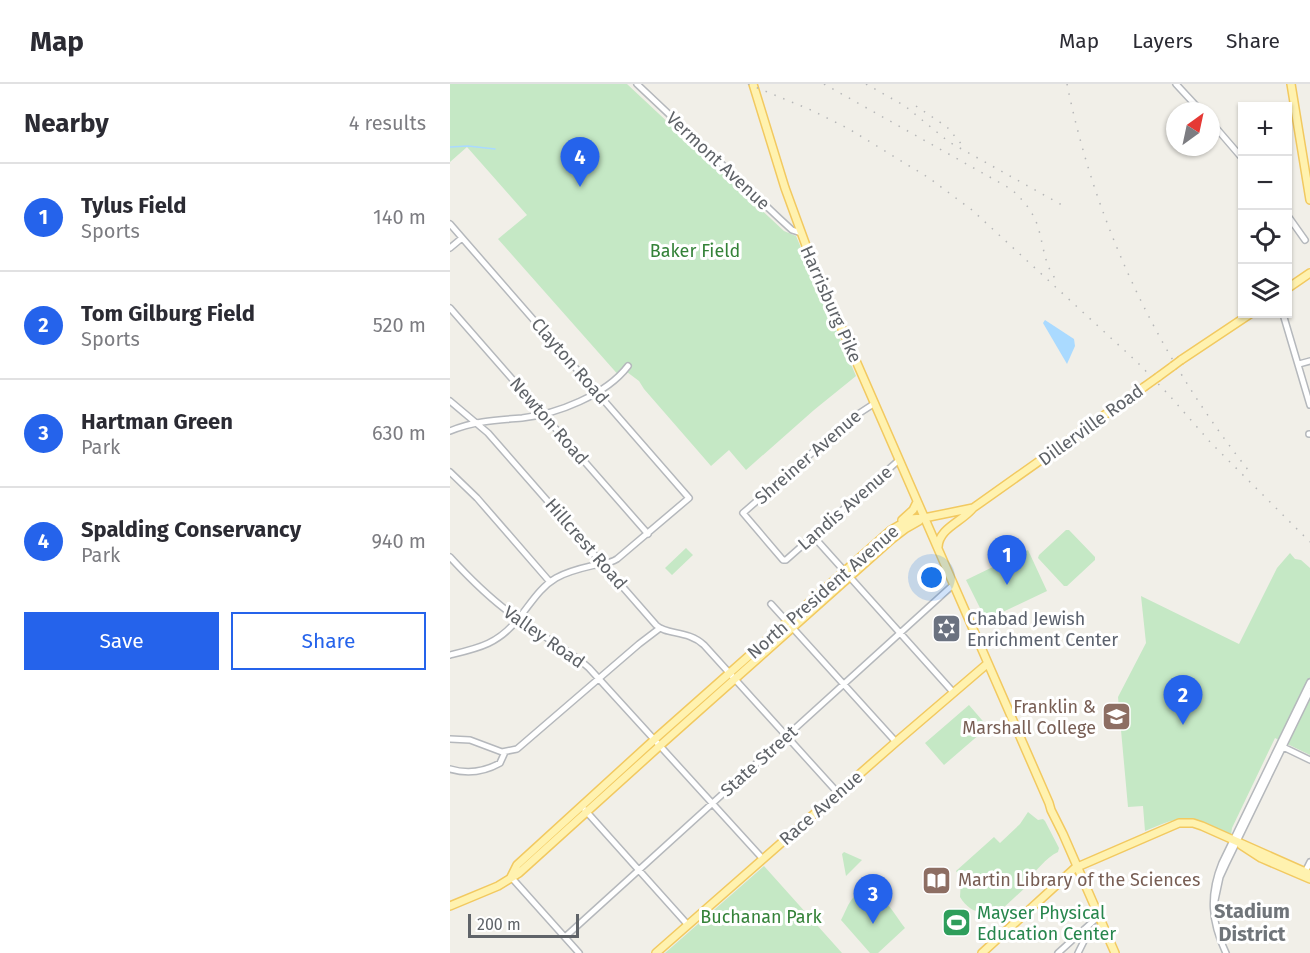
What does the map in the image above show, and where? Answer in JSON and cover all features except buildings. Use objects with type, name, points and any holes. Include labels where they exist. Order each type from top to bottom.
[{"type":"main road","name":"Harrisburg Pike","points":[[753,84],[801,233],[987,664],[1049,803],[1061,824],[1063,834],[1115,953]]},
{"type":"main road","points":[[1291,84],[1310,200]]},
{"type":"main road","points":[[1292,285],[1310,273]]},
{"type":"main road","name":"Dillerville Road","points":[[924,518],[973,508],[1244,318]]},
{"type":"main road","points":[[891,530],[912,512],[917,502]]},
{"type":"main road","points":[[938,550],[938,542],[942,534],[973,508]]},
{"type":"main road","name":"North President Avenue","points":[[847,574],[891,530],[910,519],[924,518]]},
{"type":"main road","name":"North President Avenue","points":[[450,906],[498,886],[519,873],[584,809],[847,574],[900,532],[924,518]]},
{"type":"main road","name":"Race Avenue","points":[[656,953],[987,664]]},
{"type":"main road","points":[[986,952],[1077,866],[1179,823],[1193,823],[1202,826],[1307,875]]},
{"type":"street","name":"Vermont Avenue","points":[[637,84],[774,214],[790,228],[801,233]]},
{"type":"street","points":[[1176,84],[1193,102]]},
{"type":"street","points":[[1220,132],[1240,156]]},
{"type":"street","points":[[1292,223],[1305,240]]},
{"type":"street","name":"Clayton Road","points":[[450,224],[689,498],[648,534]]},
{"type":"street","points":[[450,248],[462,238]]},
{"type":"street","name":"Newton Road","points":[[450,308],[648,534]]},
{"type":"street","points":[[1285,318],[1310,405]]},
{"type":"street","points":[[1299,364],[1310,361]]},
{"type":"street","points":[[450,431],[477,422],[543,414],[575,403],[597,392],[628,366]]},
{"type":"street","name":"Hillcrest Road","points":[[450,401],[477,422],[531,480],[660,628]]},
{"type":"street","name":"Shreiner Avenue","points":[[743,513],[852,418],[875,403]]},
{"type":"street","name":"Landis Avenue","points":[[743,513],[784,560],[899,460]]},
{"type":"street","points":[[450,472],[477,498],[550,582]]},
{"type":"street","points":[[450,655],[495,642],[518,620],[550,582],[573,571],[609,564],[622,557],[648,534]]},
{"type":"street","points":[[813,537],[953,692]]},
{"type":"street","name":"Valley Road","points":[[450,558],[488,597],[518,620],[567,650],[599,678],[763,859]]},
{"type":"street","name":"State Street","points":[[565,937],[953,585]]},
{"type":"street","points":[[771,604],[896,742]]},
{"type":"street","points":[[450,739],[471,740],[505,752],[517,749],[660,628],[684,633],[697,639],[838,793]]},
{"type":"street","points":[[1281,746],[1310,682]]},
{"type":"street","points":[[1226,953],[1218,936],[1214,905],[1220,877],[1234,841],[1310,691]]},
{"type":"street","points":[[1281,746],[1310,760]]},
{"type":"street","points":[[450,769],[468,772],[490,768],[501,762],[505,752]]},
{"type":"street","points":[[584,809],[688,925]]},
{"type":"street","points":[[1307,875],[1310,862]]},
{"type":"street","points":[[511,877],[579,953]]},
{"type":"street","points":[[1058,953],[1099,916]]},
{"type":"street","points":[[1078,953],[1088,933],[1103,925]]},
{"type":"green space","name":"Baker Field","points":[[450,84],[627,84],[784,231],[796,236],[856,376],[746,470],[729,450],[711,466],[639,381],[627,372],[621,378],[498,239],[527,215],[467,147],[450,162]]},
{"type":"green space","points":[[1066,530],[1069,530],[1095,557],[1095,560],[1067,586],[1064,586],[1038,558]]},
{"type":"green space","points":[[686,548],[693,555],[672,575],[665,568]]},
{"type":"green space","points":[[1028,550],[1047,591],[986,620],[966,580]]},
{"type":"green space","points":[[1290,553],[1310,568],[1310,755],[1275,738],[1232,828],[1231,835],[1206,823],[1188,819],[1170,821],[1145,831],[1143,806],[1128,807],[1118,697],[1146,643],[1141,596],[1239,644],[1277,568]]},
{"type":"green space","points":[[969,705],[988,727],[944,765],[925,743]]},
{"type":"green space","points":[[1028,812],[1038,820],[1045,821],[1059,848],[1058,852],[1041,865],[1025,882],[1028,885],[1000,911],[998,908],[981,912],[967,906],[960,897],[961,878],[956,871],[994,837],[1000,843],[1020,824]]},
{"type":"green space","points":[[844,852],[862,860],[846,876],[842,854]]},
{"type":"green space","name":"Buchanan Park","points":[[764,866],[842,953],[665,953]]},
{"type":"green space","points":[[864,891],[883,899],[905,928],[878,953],[870,953],[841,920],[852,899]]},
{"type":"water","points":[[1045,320],[1074,339],[1075,346],[1067,364],[1043,323]]},
{"type":"waterway","points":[[450,147],[495,149]]},
{"type":"railway","points":[[748,84],[811,110],[849,129],[929,178],[972,210],[1137,362],[1211,443],[1310,542]]},
{"type":"railway","points":[[824,84],[1011,189],[1033,216],[1047,262],[1057,281]]},
{"type":"railway","points":[[866,84],[905,106],[949,142],[1062,205]]},
{"type":"railway","points":[[1067,84],[1079,137],[1095,189],[1135,289],[1187,383],[1249,471]]},
{"type":"railway","points":[[916,106],[947,127],[963,146]]},
{"type":"place","name":"Spalding Conservancy","points":[[580,187]]},
{"type":"place","name":"Tylus Field","points":[[1007,585]]},
{"type":"place","name":"Chabad Jewish Enrichment Center","points":[[946,629]]},
{"type":"place","name":"Franklin & Marshall College","points":[[1117,717]]},
{"type":"place","name":"Tom Gilburg Field","points":[[1183,725]]},
{"type":"place","name":"Martin Library of the Sciences","points":[[937,880]]},
{"type":"place","name":"Mayser Physical Education Center","points":[[956,923]]},
{"type":"place","name":"Hartman Green","points":[[873,924]]},
{"type":"district","name":"Stadium District","points":[[1252,922]]}]
